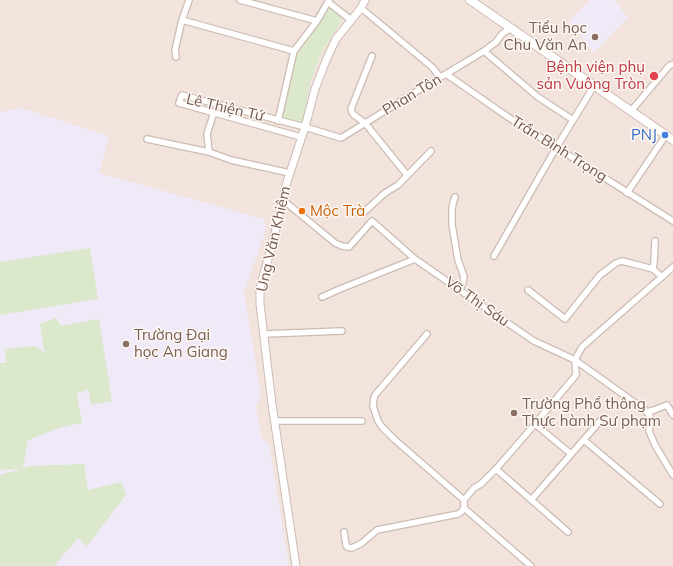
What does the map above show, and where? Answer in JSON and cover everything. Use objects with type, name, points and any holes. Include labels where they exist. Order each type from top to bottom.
[{"type":"main road","points":[[470,0],[670,138]]},
{"type":"street","points":[[176,57],[175,50],[182,20],[189,0]]},
{"type":"street","points":[[240,0],[317,21]]},
{"type":"street","name":"Ung Văn Khiêm","points":[[296,566],[275,421],[260,304],[260,288],[287,182],[302,137],[315,89],[336,39],[361,8],[365,0]]},
{"type":"street","points":[[278,121],[294,51],[317,21],[328,1],[351,20]]},
{"type":"street","points":[[361,8],[432,67],[440,78]]},
{"type":"street","points":[[182,20],[294,51]]},
{"type":"street","name":"Phan Tôn","points":[[305,127],[340,138],[484,51],[496,42],[502,34],[511,28]]},
{"type":"street","points":[[484,51],[538,97],[573,120]]},
{"type":"street","points":[[372,56],[351,109],[354,116],[365,123],[407,175]]},
{"type":"street","points":[[631,111],[669,66],[673,64]]},
{"type":"street","name":"Trần Bình Trọng","points":[[446,74],[508,117],[673,221]]},
{"type":"street","points":[[494,256],[556,148],[594,86]]},
{"type":"street","name":"Lê Thiện Tứ","points":[[302,137],[180,103],[182,95],[305,127]]},
{"type":"street","points":[[209,152],[208,134],[214,112]]},
{"type":"street","points":[[627,193],[670,138]]},
{"type":"street","points":[[147,139],[209,152],[231,160],[290,173]]},
{"type":"street","points":[[362,213],[385,193],[398,185],[431,150]]},
{"type":"street","points":[[455,197],[452,210],[452,225],[458,260],[464,277],[464,282],[460,290]]},
{"type":"street","name":"Võ Thị Sáu","points":[[283,200],[335,243],[342,246],[348,247],[372,221],[415,259],[534,341],[575,360],[647,412]]},
{"type":"street","points":[[653,269],[655,241]]},
{"type":"street","points":[[322,297],[340,288],[415,259]]},
{"type":"street","points":[[528,290],[566,319],[600,276],[616,263],[622,261],[653,269],[662,276]]},
{"type":"street","points":[[344,532],[347,547],[352,548],[362,543],[377,530],[462,512],[464,508],[464,500],[474,488],[481,484],[496,469],[576,375],[575,360],[582,347],[673,267]]},
{"type":"street","points":[[264,334],[342,331]]},
{"type":"street","points":[[427,334],[375,395],[373,406],[378,421],[394,440],[464,500]]},
{"type":"street","points":[[673,415],[667,405],[647,412],[650,416],[649,431],[655,445],[673,475]]},
{"type":"street","points":[[532,499],[601,420]]},
{"type":"street","points":[[275,421],[362,421]]},
{"type":"street","points":[[535,424],[571,454]]},
{"type":"street","points":[[584,440],[660,504]]},
{"type":"street","points":[[496,469],[568,532]]},
{"type":"street","points":[[464,508],[531,566]]},
{"type":"shaded area","points":[[0,0],[673,0],[673,566],[0,566]]},
{"type":"shaded area","name":"Tiểu học Chu Văn An","points":[[590,0],[615,0],[628,18],[594,53],[569,21]]},
{"type":"shaded area","name":"Trường Đại học An Giang","points":[[21,108],[109,136],[99,173],[264,219],[266,229],[244,293],[261,395],[256,407],[261,437],[269,445],[289,566],[0,566],[0,112]]},
{"type":"green space","points":[[328,2],[344,15],[320,55],[309,87],[302,127],[278,121],[294,51]]},
{"type":"green space","points":[[90,248],[98,299],[0,315],[0,262]]},
{"type":"green space","points":[[56,318],[61,326],[99,319],[112,401],[91,405],[88,389],[77,394],[82,423],[59,428],[28,440],[23,468],[30,466],[84,464],[88,490],[122,482],[126,495],[87,546],[78,538],[54,566],[0,566],[0,475],[21,469],[1,470],[0,363],[7,363],[4,349],[35,346],[44,352],[40,324]]},
{"type":"place","name":"Tiểu học Chu Văn An","points":[[595,37]]},
{"type":"place","name":"Bệnh viện phụ sản Vuông Tròn","points":[[654,76]]},
{"type":"place","name":"PNJ","points":[[665,135]]},
{"type":"place","name":"Mộc Trà","points":[[302,211]]},
{"type":"place","name":"Trường Đại học An Giang","points":[[126,344]]},
{"type":"place","name":"Trường Phổ thông Thực hành Sư phạm","points":[[514,413]]}]
